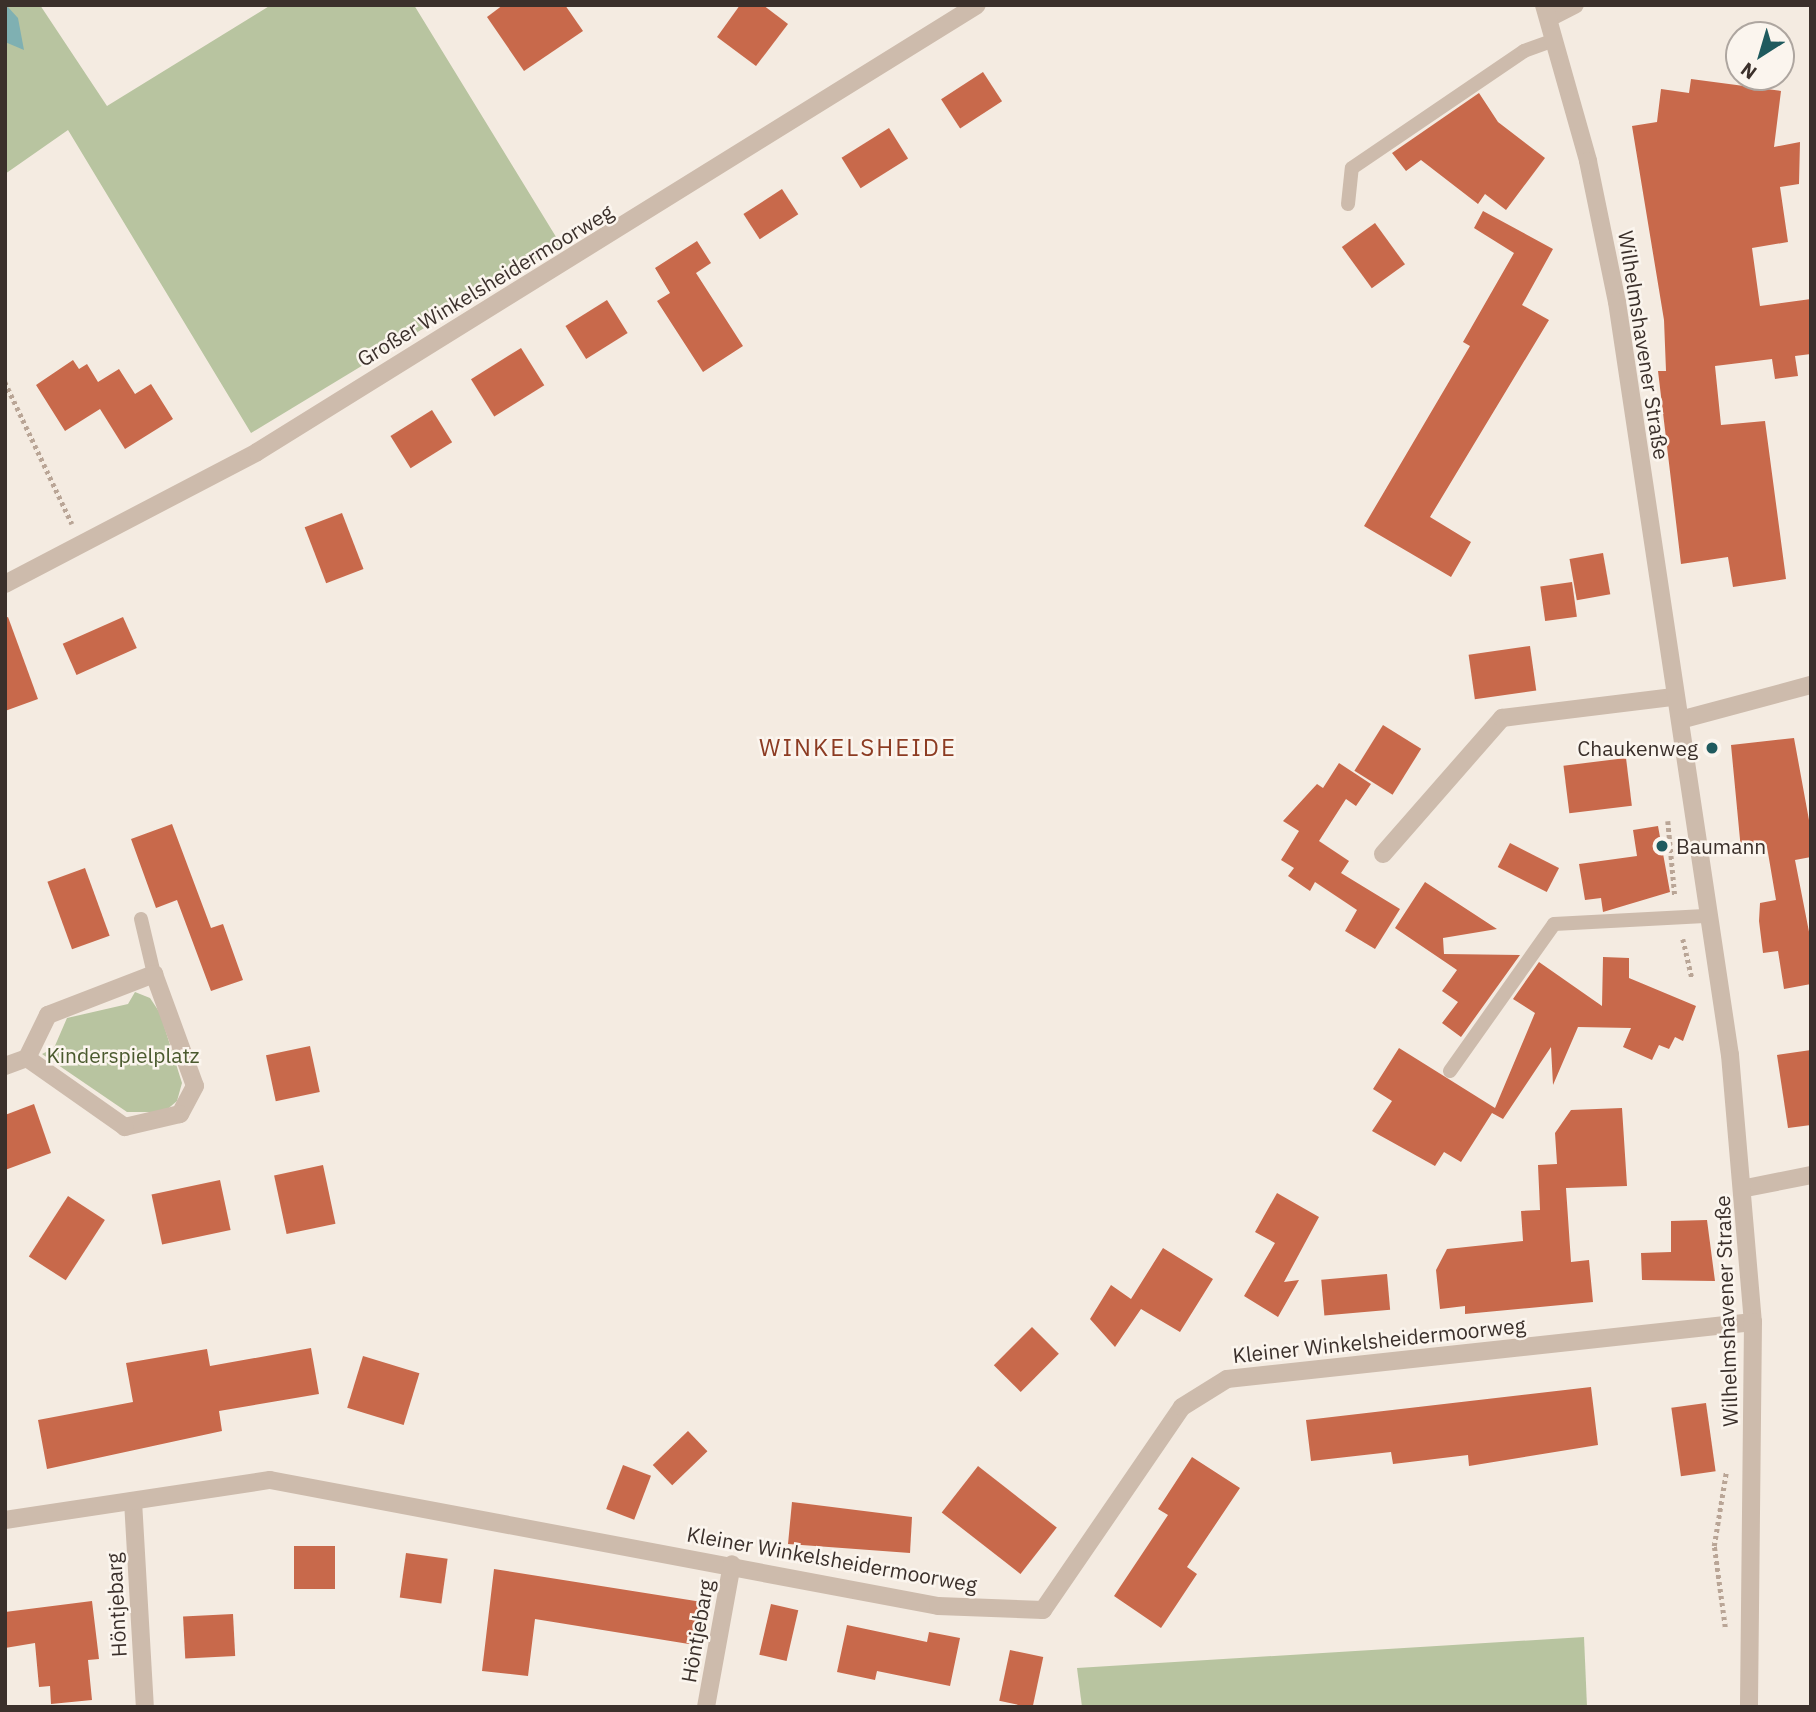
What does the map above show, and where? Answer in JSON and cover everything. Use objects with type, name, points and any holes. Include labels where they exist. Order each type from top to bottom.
[{"type":"street","name":"Großer Winkelsheidermoorweg","points":[[5,584],[82,547],[257,452],[977,5]]},
{"type":"street","points":[[1546,12],[1575,5]]},
{"type":"street","name":"Wilhelmshavener Straße","points":[[1546,12],[1618,302],[1746,1188],[1753,1322],[1749,1707]]},
{"type":"street","points":[[1680,720],[1811,685]]},
{"type":"street","points":[[1383,854],[1502,718],[1674,697]]},
{"type":"street","points":[[5,1066],[27,1058],[48,1015],[153,974],[195,1086],[180,1114],[125,1127],[27,1058]]},
{"type":"street","points":[[1746,1188],[1811,1175]]},
{"type":"street","name":"Kleiner Winkelsheidermoorweg","points":[[5,1520],[270,1480],[732,1564],[938,1606],[1044,1610],[1182,1408],[1227,1379],[1753,1322]]},
{"type":"street","name":"Höntjebarg","points":[[133,1501],[145,1707]]},
{"type":"street","name":"Höntjebarg","points":[[706,1707],[732,1564]]},
{"type":"lane","points":[[1348,204],[1352,168],[1524,51],[1555,40]]},
{"type":"lane","points":[[1450,1071],[1554,924],[1705,916]]},
{"type":"lane","points":[[142,919],[153,974]]},
{"type":"path","points":[[5,382],[82,547]]},
{"type":"path","points":[[1667,808],[1678,919],[1694,984]]},
{"type":"path","points":[[1726,1638],[1714,1546],[1727,1465]]},
{"type":"green space","points":[[5,5],[40,5],[107,106],[271,5],[414,5],[561,245],[251,433],[68,130],[5,174]]},
{"type":"green space","name":"Kinderspielplatz","points":[[135,992],[150,998],[160,1013],[182,1083],[177,1101],[164,1112],[127,1112],[42,1054],[54,1048],[67,1018],[128,1004]]},
{"type":"green space","points":[[1584,1637],[1587,1707],[1082,1707],[1077,1668]]},
{"type":"water","points":[[6,5],[18,18],[24,50],[5,42]]},
{"type":"building","points":[[503,5],[565,5],[583,31],[524,71],[487,17]]},
{"type":"building","points":[[740,5],[763,5],[788,24],[756,66],[717,37]]},
{"type":"building","points":[[983,72],[1002,101],[960,129],[941,99]]},
{"type":"building","points":[[1691,79],[1725,84],[1725,91],[1781,91],[1774,147],[1800,142],[1799,184],[1780,187],[1788,242],[1752,248],[1760,306],[1811,299],[1811,354],[1795,356],[1798,376],[1775,379],[1772,359],[1715,366],[1721,425],[1765,421],[1786,579],[1733,587],[1728,557],[1681,564],[1658,371],[1666,371],[1664,320],[1632,126],[1657,122],[1661,89],[1689,93]]},
{"type":"building","points":[[1479,93],[1498,122],[1545,158],[1506,210],[1485,194],[1478,204],[1421,160],[1406,171],[1392,153]]},
{"type":"building","points":[[889,128],[908,159],[861,188],[842,158]]},
{"type":"building","points":[[782,189],[798,214],[760,239],[743,214]]},
{"type":"building","points":[[1483,211],[1553,249],[1522,305],[1549,320],[1430,517],[1471,542],[1451,577],[1364,526],[1470,346],[1463,342],[1514,253],[1474,228]]},
{"type":"building","points":[[1375,223],[1405,264],[1372,288],[1342,247]]},
{"type":"building","points":[[697,241],[711,263],[696,273],[743,346],[703,372],[657,301],[670,293],[655,268]]},
{"type":"building","points":[[607,300],[628,333],[586,359],[565,326]]},
{"type":"building","points":[[521,348],[544,385],[494,417],[471,379]]},
{"type":"building","points":[[73,360],[79,369],[87,364],[98,382],[119,369],[135,394],[151,384],[173,419],[125,449],[100,409],[65,431],[36,385]]},
{"type":"building","points":[[432,410],[452,442],[411,468],[390,436]]},
{"type":"building","points":[[342,513],[364,569],[326,583],[305,527]]},
{"type":"building","points":[[1603,553],[1610,594],[1577,600],[1570,559]]},
{"type":"building","points":[[1572,582],[1577,617],[1545,621],[1540,586]]},
{"type":"building","points":[[8,617],[38,699],[5,711],[5,618]]},
{"type":"building","points":[[123,617],[137,648],[77,675],[63,644]]},
{"type":"building","points":[[1530,646],[1536,691],[1475,699],[1469,655]]},
{"type":"building","points":[[1383,725],[1421,749],[1393,795],[1354,771]]},
{"type":"building","points":[[1794,738],[1811,831],[1811,857],[1795,860],[1811,942],[1811,984],[1784,989],[1778,951],[1763,953],[1759,921],[1760,903],[1776,900],[1767,847],[1741,850],[1731,745]]},
{"type":"building","points":[[1626,758],[1632,806],[1569,813],[1563,766]]},
{"type":"building","points":[[1339,763],[1371,784],[1356,806],[1346,799],[1319,841],[1349,861],[1341,873],[1400,909],[1375,949],[1345,931],[1357,910],[1315,882],[1310,891],[1288,876],[1294,868],[1281,860],[1299,831],[1283,821],[1317,784],[1323,788]]},
{"type":"building","points":[[172,824],[211,928],[223,924],[243,980],[211,991],[177,900],[156,908],[131,839]]},
{"type":"building","points":[[1658,826],[1670,892],[1603,912],[1601,898],[1585,900],[1579,864],[1637,856],[1633,830]]},
{"type":"building","points":[[1510,843],[1559,868],[1547,892],[1498,867]]},
{"type":"building","points":[[85,868],[110,936],[72,949],[47,882]]},
{"type":"building","points":[[1425,882],[1497,929],[1443,938],[1444,954],[1520,955],[1461,1037],[1442,1023],[1458,1002],[1442,991],[1457,970],[1395,928]]},
{"type":"building","points":[[1603,957],[1629,958],[1629,978],[1696,1006],[1683,1041],[1675,1037],[1669,1049],[1659,1045],[1652,1060],[1623,1047],[1631,1028],[1578,1027],[1553,1085],[1551,1047],[1503,1119],[1492,1113],[1461,1162],[1444,1152],[1435,1166],[1372,1131],[1392,1101],[1373,1089],[1399,1048],[1495,1108],[1535,1013],[1513,999],[1539,962],[1602,1006]]},
{"type":"building","points":[[310,1046],[320,1092],[276,1101],[266,1055]]},
{"type":"building","points":[[1811,1050],[1811,1125],[1788,1128],[1777,1055]]},
{"type":"building","points":[[34,1104],[51,1153],[5,1170],[5,1115]]},
{"type":"building","points":[[1622,1108],[1627,1186],[1566,1188],[1571,1262],[1589,1260],[1593,1302],[1465,1314],[1465,1306],[1440,1309],[1436,1270],[1447,1249],[1523,1241],[1521,1211],[1540,1210],[1538,1165],[1557,1164],[1555,1133],[1571,1110]]},
{"type":"building","points":[[323,1165],[335,1224],[287,1234],[274,1175]]},
{"type":"building","points":[[220,1180],[231,1230],[162,1244],[152,1195]]},
{"type":"building","points":[[1277,1193],[1319,1217],[1284,1282],[1299,1280],[1278,1317],[1244,1296],[1275,1243],[1255,1232]]},
{"type":"building","points":[[68,1196],[105,1220],[66,1280],[29,1256]]},
{"type":"building","points":[[1707,1220],[1715,1281],[1642,1280],[1641,1253],[1671,1252],[1671,1221]]},
{"type":"building","points":[[1163,1248],[1213,1279],[1180,1332],[1141,1309],[1115,1347],[1090,1319],[1111,1285],[1131,1299]]},
{"type":"building","points":[[1387,1274],[1390,1310],[1324,1316],[1321,1280]]},
{"type":"building","points":[[1032,1327],[1059,1354],[1021,1392],[994,1365]]},
{"type":"building","points":[[311,1348],[319,1394],[219,1411],[222,1431],[47,1469],[38,1420],[133,1402],[126,1363],[207,1349],[210,1366]]},
{"type":"building","points":[[363,1356],[419,1373],[404,1425],[347,1408]]},
{"type":"building","points":[[1591,1387],[1598,1445],[1469,1466],[1468,1455],[1393,1464],[1391,1452],[1311,1461],[1306,1420]]},
{"type":"building","points":[[1706,1403],[1716,1471],[1681,1476],[1671,1408]]},
{"type":"building","points":[[688,1431],[707,1451],[672,1485],[653,1465]]},
{"type":"building","points":[[1192,1457],[1240,1488],[1187,1567],[1197,1574],[1161,1628],[1114,1596],[1168,1515],[1158,1509]]},
{"type":"building","points":[[623,1465],[651,1476],[634,1520],[606,1509]]},
{"type":"building","points":[[978,1466],[1057,1528],[1020,1574],[942,1512]]},
{"type":"building","points":[[792,1502],[912,1517],[910,1553],[788,1544]]},
{"type":"building","points":[[294,1546],[335,1546],[335,1589],[294,1589]]},
{"type":"building","points":[[406,1553],[448,1559],[441,1603],[400,1598]]},
{"type":"building","points":[[494,1569],[702,1602],[695,1645],[535,1619],[528,1676],[482,1671]]},
{"type":"building","points":[[92,1601],[99,1659],[88,1660],[92,1700],[51,1704],[50,1686],[39,1687],[35,1643],[5,1648],[5,1612]]},
{"type":"building","points":[[771,1604],[798,1610],[787,1661],[759,1655]]},
{"type":"building","points":[[233,1614],[235,1656],[185,1659],[183,1617]]},
{"type":"building","points":[[847,1625],[927,1642],[929,1632],[960,1638],[950,1686],[877,1671],[875,1680],[837,1672]]},
{"type":"building","points":[[1010,1650],[1043,1657],[1033,1707],[999,1701]]},
{"type":"place","name":"Chaukenweg","points":[[1712,748]]},
{"type":"place","name":"Baumann","points":[[1662,846]]},
{"type":"district","name":"WINKELSHEIDE","points":[[858,748]]}]
